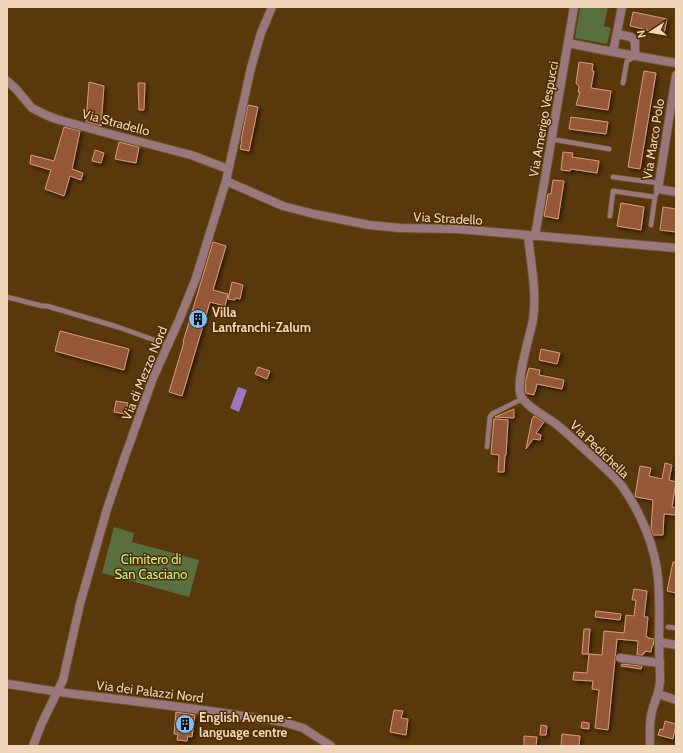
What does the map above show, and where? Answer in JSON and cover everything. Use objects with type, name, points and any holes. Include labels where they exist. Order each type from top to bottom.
[{"type":"street","name":"Via di Mezzo Nord","points":[[32,746],[65,674],[80,604],[108,509],[146,396],[196,278],[226,181],[251,68],[261,33],[272,7]]},
{"type":"street","name":"Via Amerigo Vespucci","points":[[531,236],[551,139],[574,7]]},
{"type":"street","points":[[613,52],[622,7]]},
{"type":"street","points":[[617,34],[631,37],[635,42],[634,56]]},
{"type":"street","points":[[568,43],[676,63]]},
{"type":"street","name":"Via Marco Polo","points":[[676,75],[657,190],[676,192]]},
{"type":"street","name":"Via Stradello","points":[[7,82],[16,89],[32,108],[38,112],[64,121],[191,155],[228,169]]},
{"type":"street","name":"Via Stradello","points":[[226,181],[283,206],[369,225],[400,228],[458,230],[676,248]]},
{"type":"street","points":[[522,399],[519,391],[520,378],[535,310],[531,236]]},
{"type":"street","name":"Via Pedichella","points":[[522,399],[556,424],[593,456],[618,481],[640,517],[653,553],[659,592],[660,681],[658,694]]},
{"type":"street","points":[[659,642],[676,645]]},
{"type":"street","points":[[620,658],[660,663]]},
{"type":"street","name":"Via dei Palazzi Nord","points":[[7,684],[254,717],[288,723],[310,732],[331,746]]},
{"type":"street","points":[[650,746],[652,710],[658,694],[676,700]]},
{"type":"lane","points":[[623,82],[627,61],[634,56]]},
{"type":"lane","points":[[551,139],[609,149]]},
{"type":"lane","points":[[613,177],[657,190]]},
{"type":"lane","points":[[610,216],[614,191],[657,190]]},
{"type":"lane","points":[[651,225],[657,190]]},
{"type":"lane","points":[[7,297],[47,306],[118,327],[168,345]]},
{"type":"lane","points":[[487,447],[490,417],[492,414],[522,399]]},
{"type":"lane","points":[[668,627],[676,628]]},
{"type":"green space","points":[[580,7],[608,7],[604,26],[611,28],[607,44],[575,38]]},
{"type":"green space","name":"Cimitero di San Casciano","points":[[114,527],[134,533],[132,542],[199,560],[189,597],[102,573]]},
{"type":"shaded area","points":[[238,387],[247,390],[239,412],[230,408]]},
{"type":"building","points":[[633,12],[667,19],[664,34],[630,26]]},
{"type":"building","points":[[579,62],[593,64],[592,71],[594,71],[591,88],[611,91],[608,110],[576,105],[580,92],[578,92],[579,87],[576,83]]},
{"type":"building","points":[[644,71],[656,73],[640,169],[628,167]]},
{"type":"building","points":[[89,82],[104,86],[101,126],[86,122]]},
{"type":"building","points":[[138,83],[145,83],[144,110],[139,110]]},
{"type":"building","points":[[248,105],[258,107],[249,151],[240,149]]},
{"type":"building","points":[[571,117],[608,122],[606,134],[569,129]]},
{"type":"building","points":[[64,127],[80,131],[72,169],[83,173],[81,180],[70,176],[64,196],[45,189],[51,170],[30,164],[31,155],[54,161]]},
{"type":"building","points":[[119,142],[139,147],[136,163],[115,159]]},
{"type":"building","points":[[95,150],[104,153],[101,163],[92,161]]},
{"type":"building","points":[[563,152],[573,153],[572,157],[599,161],[597,173],[571,169],[570,171],[561,170]]},
{"type":"building","points":[[553,180],[564,181],[558,219],[544,216],[548,194],[551,194]]},
{"type":"building","points":[[621,203],[644,207],[641,230],[617,226]]},
{"type":"building","points":[[663,207],[676,209],[676,232],[660,230]]},
{"type":"building","name":"Villa Lanfranchi-Zalum","points":[[213,242],[226,246],[213,290],[228,294],[225,306],[210,302],[182,396],[169,392]]},
{"type":"building","points":[[232,282],[243,285],[240,299],[228,299]]},
{"type":"building","points":[[60,331],[129,349],[124,370],[55,351]]},
{"type":"building","points":[[541,349],[560,353],[557,364],[539,360]]},
{"type":"building","points":[[258,367],[270,371],[267,379],[255,374]]},
{"type":"building","points":[[529,368],[540,370],[539,375],[564,380],[562,389],[537,384],[534,395],[526,393],[525,383]]},
{"type":"building","points":[[116,401],[128,403],[125,414],[114,412]]},
{"type":"building","points":[[514,409],[514,418],[495,417]]},
{"type":"building","points":[[534,416],[544,422],[536,433],[541,435],[540,440],[533,439],[526,449],[532,419]]},
{"type":"building","points":[[494,419],[508,420],[504,472],[498,472],[499,455],[491,454]]},
{"type":"building","points":[[665,463],[672,465],[669,480],[676,482],[672,507],[676,508],[676,515],[664,514],[663,535],[653,535],[651,529],[653,500],[635,496],[640,466],[651,468],[649,476],[662,479]]},
{"type":"building","points":[[673,562],[676,562],[676,593],[667,591]]},
{"type":"building","points":[[634,589],[647,591],[644,617],[648,617],[646,637],[654,639],[653,646],[651,652],[645,651],[643,655],[637,655],[638,641],[617,639],[608,730],[595,728],[599,690],[592,689],[593,681],[573,680],[574,672],[587,673],[589,654],[602,655],[604,631],[624,633],[626,615],[634,616],[636,600],[632,600]]},
{"type":"building","points":[[596,611],[621,614],[620,620],[595,617]]},
{"type":"building","points":[[584,629],[590,629],[588,654],[582,654]]},
{"type":"building","points":[[622,664],[642,666],[641,669],[621,666]]},
{"type":"building","points":[[394,710],[403,711],[401,718],[408,719],[406,735],[390,732]]},
{"type":"building","name":"English Avenue - language centre","points":[[176,712],[195,715],[192,737],[188,736],[187,741],[177,740],[178,734],[174,734]]},
{"type":"building","points":[[665,721],[676,724],[673,739],[658,735],[660,729],[663,730]]},
{"type":"building","points":[[582,722],[589,723],[589,729],[581,728]]},
{"type":"building","points":[[541,725],[547,726],[546,735],[540,735]]},
{"type":"building","points":[[562,734],[580,736],[579,746],[561,746]]},
{"type":"building","points":[[524,736],[537,737],[536,746],[524,746]]},
{"type":"place","name":"Villa Lanfranchi-Zalum","points":[[198,319]]},
{"type":"place","name":"English Avenue - language centre","points":[[185,724]]}]
